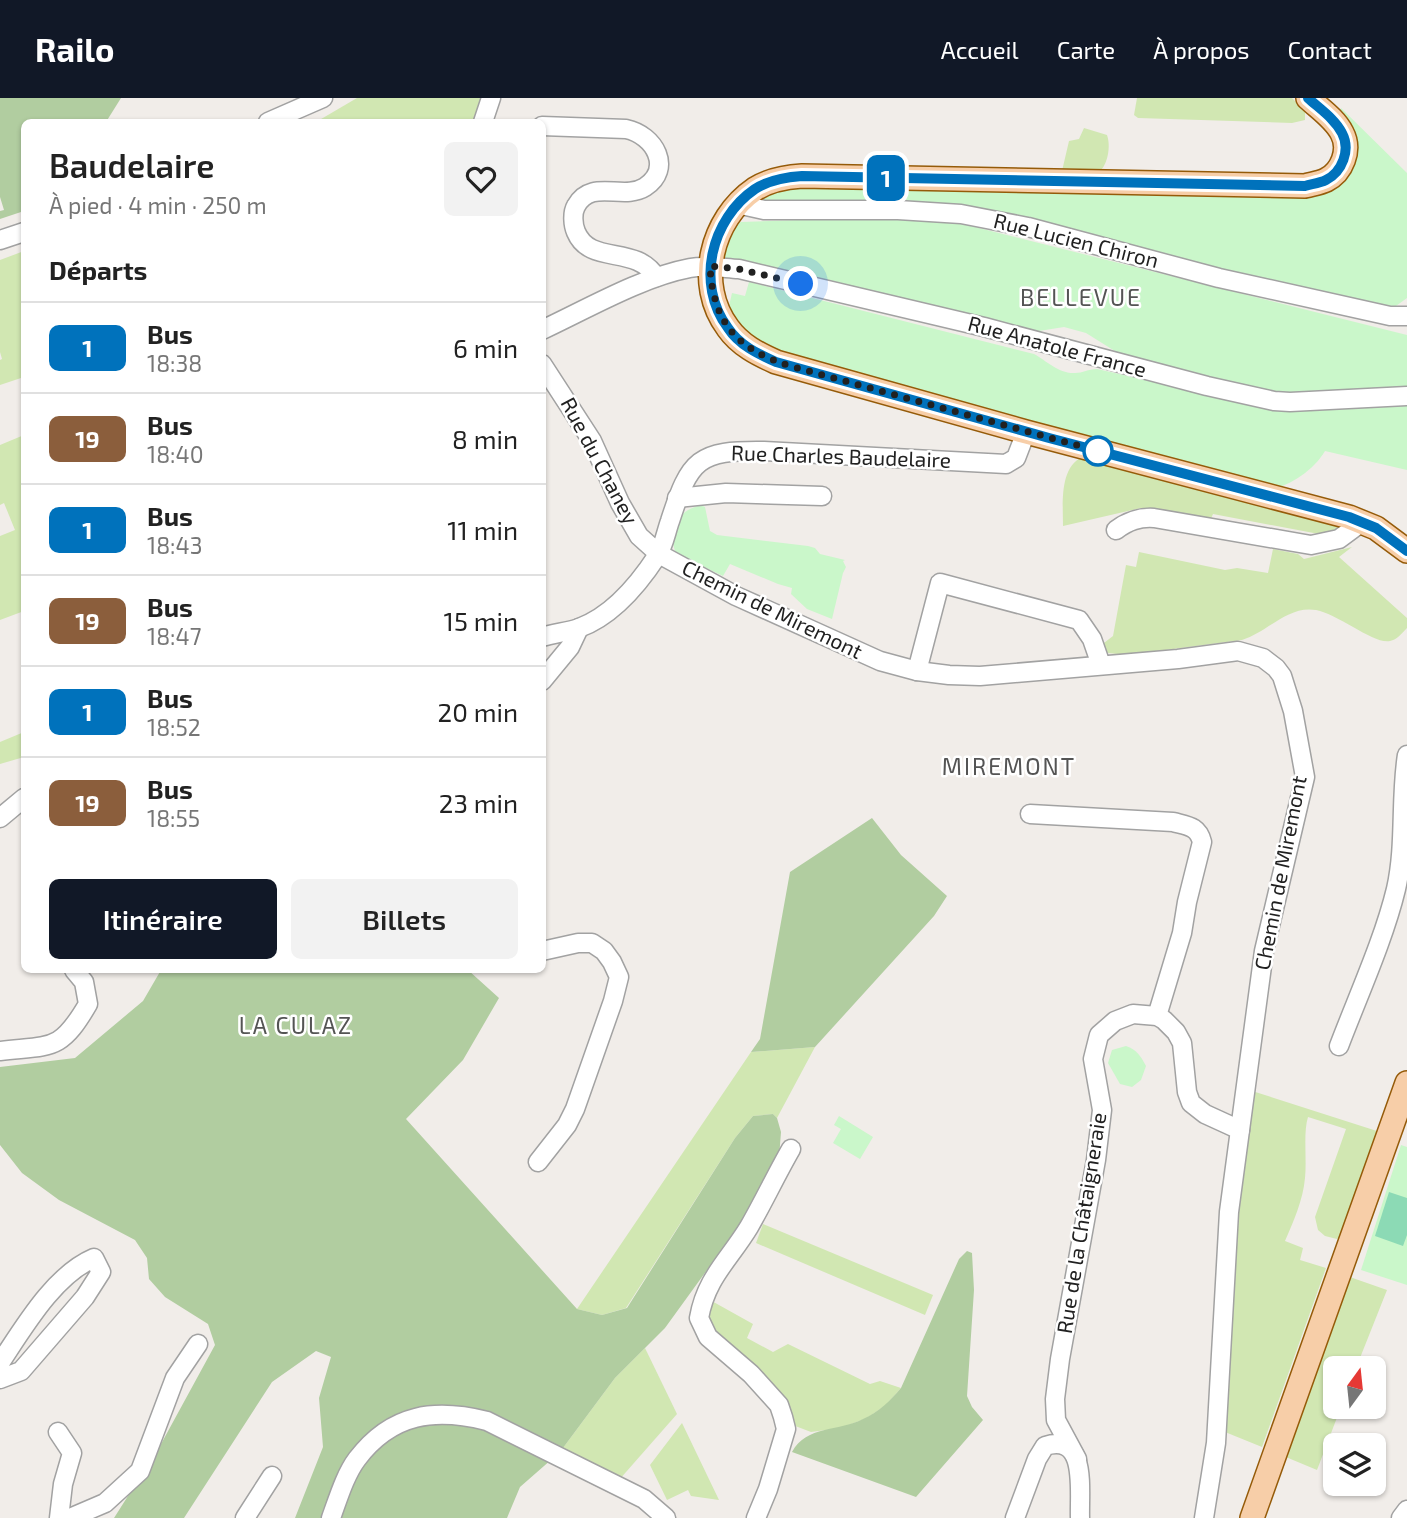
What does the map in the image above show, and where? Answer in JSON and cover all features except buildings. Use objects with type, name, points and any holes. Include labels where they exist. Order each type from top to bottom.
[{"type":"main road","points":[[1308,98],[1343,134],[1346,153],[1340,168],[1328,179],[1305,186],[802,176],[771,181],[755,189],[741,202],[720,229],[711,254],[713,295],[727,328],[762,356],[1026,432],[1362,522],[1376,528],[1407,551]]},
{"type":"main road","points":[[1252,1518],[1407,1083]]},
{"type":"street","points":[[275,119],[323,98]]},
{"type":"street","points":[[484,119],[491,98]]},
{"type":"street","points":[[546,126],[626,129],[637,131],[652,141],[657,150],[658,168],[647,186],[632,192],[599,190],[589,193],[573,213],[576,231],[589,249],[634,258],[646,264],[656,277]]},
{"type":"street","name":"Rue Lucien Chiron","points":[[741,202],[746,206],[764,210],[898,210],[961,214],[1028,227],[1219,278],[1390,316],[1407,316]]},
{"type":"street","points":[[0,240],[21,233]]},
{"type":"street","name":"Rue Anatole France","points":[[546,328],[656,277],[710,266],[739,269],[919,311],[1274,401],[1407,396]]},
{"type":"street","name":"Rue du Chaney","points":[[546,369],[592,441],[620,503],[639,536],[659,554]]},
{"type":"street","name":"Rue Charles Baudelaire","points":[[659,554],[687,475],[704,458],[717,453],[732,450],[764,451],[1006,464],[1016,458],[1026,432]]},
{"type":"street","points":[[677,498],[726,493],[822,496]]},
{"type":"street","points":[[1116,530],[1127,522],[1143,517],[1311,545],[1339,539],[1362,522]]},
{"type":"street","points":[[546,635],[579,628],[615,607],[659,554]]},
{"type":"street","name":"Chemin de Miremont","points":[[659,554],[736,596],[831,640],[880,661],[918,671],[980,676],[1178,659],[1217,652],[1250,653],[1263,658],[1282,676],[1293,711],[1305,777],[1264,951],[1226,1248],[1216,1443],[1204,1518]]},
{"type":"street","points":[[918,671],[940,583],[1079,620],[1091,639],[1101,666]]},
{"type":"street","points":[[546,676],[570,647],[579,628]]},
{"type":"street","points":[[1339,1046],[1396,888],[1402,836],[1402,784],[1407,755]]},
{"type":"street","points":[[0,818],[21,800]]},
{"type":"street","points":[[1030,814],[1173,822],[1193,827],[1199,832],[1202,842],[1182,933],[1157,1016],[1176,1032],[1182,1043],[1185,1054],[1185,1082],[1191,1103],[1205,1114],[1240,1130]]},
{"type":"street","points":[[538,1162],[567,1125],[575,1109],[619,977],[604,951],[592,943],[578,943],[546,950]]},
{"type":"street","points":[[0,1051],[54,1045],[74,1028],[88,1004],[84,982],[76,973]]},
{"type":"street","name":"Rue de la Châtaigneraie","points":[[1077,1459],[1056,1420],[1055,1399],[1096,1160],[1102,1110],[1093,1067],[1095,1046],[1107,1026],[1122,1017],[1133,1014],[1157,1016]]},
{"type":"street","points":[[756,1518],[768,1489],[786,1429],[783,1417],[779,1405],[751,1374],[708,1337],[699,1318],[708,1284],[742,1238],[791,1149]]},
{"type":"street","points":[[0,1363],[41,1304],[77,1265],[94,1258],[101,1272],[85,1297],[21,1371],[0,1379]]},
{"type":"street","points":[[70,1518],[103,1510],[140,1471],[176,1378],[198,1344]]},
{"type":"street","points":[[331,1518],[356,1460],[370,1444],[407,1419],[442,1412],[487,1421],[644,1499],[666,1518]]},
{"type":"street","points":[[58,1432],[72,1452],[63,1483],[59,1518]]},
{"type":"street","points":[[1015,1518],[1037,1459],[1045,1446],[1059,1442],[1070,1446],[1077,1459],[1080,1518]]},
{"type":"street","points":[[245,1518],[272,1476]]},
{"type":"street","points":[[1401,1518],[1407,1510]]},
{"type":"green space","points":[[0,98],[121,98],[108,119],[21,119],[21,212],[0,219],[0,211],[4,210],[0,197]]},
{"type":"green space","points":[[357,98],[485,98],[480,119],[321,119]]},
{"type":"green space","points":[[1137,98],[1292,98],[1305,111],[1305,120],[1292,123],[1138,118],[1134,115]]},
{"type":"green space","points":[[1341,108],[1407,173],[1407,298],[1389,311],[979,212],[766,205],[759,201],[759,194],[768,189],[833,186],[1303,196],[1338,185],[1351,172],[1356,154],[1339,112]]},
{"type":"green space","points":[[1084,128],[1107,135],[1109,150],[1105,165],[1099,172],[1062,171],[1069,141],[1079,139]]},
{"type":"green space","points":[[825,219],[942,220],[1407,335],[1407,387],[1284,393],[1145,363],[1118,353],[1086,333],[1064,327],[1039,331],[1017,329],[727,260],[721,256],[731,226],[741,222]]},
{"type":"green space","points":[[21,252],[21,378],[0,385],[2,359],[0,260]]},
{"type":"green space","points":[[749,282],[1034,354],[1069,373],[1097,369],[1266,407],[1407,401],[1407,470],[1325,451],[1315,465],[1301,476],[1269,490],[776,358],[726,319],[732,293],[745,296]]},
{"type":"green space","points":[[21,436],[21,612],[0,620],[0,536],[15,530],[4,503],[0,505],[0,445]]},
{"type":"green space","points":[[1082,457],[1342,525],[1341,529],[1319,534],[1213,514],[1210,521],[1141,508],[1063,526],[1066,478],[1069,469]]},
{"type":"green space","points":[[700,505],[705,507],[710,531],[717,535],[808,546],[815,548],[820,554],[845,560],[843,561],[846,567],[832,619],[807,609],[791,594],[792,588],[730,564],[723,576],[677,554],[673,539],[678,521],[685,512]]},
{"type":"green space","points":[[1352,547],[1339,557],[1407,618],[1407,628],[1393,640],[1383,641],[1335,617],[1316,610],[1306,610],[1287,615],[1242,640],[1127,655],[1108,653],[1100,646],[1113,636],[1126,565],[1136,567],[1139,552],[1225,570],[1237,568],[1268,573],[1273,549],[1298,554],[1304,559]]},
{"type":"green space","points":[[21,733],[21,758],[0,764],[0,742]]},
{"type":"green space","points":[[872,818],[901,855],[947,896],[934,916],[815,1047],[751,1052],[760,1039],[790,872]]},
{"type":"green space","points":[[159,973],[471,973],[499,998],[463,1060],[406,1119],[577,1309],[602,1315],[627,1308],[735,1138],[753,1116],[773,1114],[777,1118],[781,1132],[779,1158],[744,1219],[665,1328],[615,1378],[560,1452],[520,1487],[507,1518],[295,1518],[323,1447],[319,1398],[331,1357],[316,1351],[272,1382],[184,1518],[114,1518],[161,1444],[215,1345],[208,1324],[165,1297],[149,1279],[147,1258],[135,1240],[59,1200],[22,1173],[0,1145],[0,1067],[75,1058],[143,1001]]},
{"type":"green space","points":[[1126,1046],[1138,1053],[1146,1066],[1141,1080],[1132,1087],[1120,1084],[1108,1063],[1112,1050]]},
{"type":"green space","points":[[815,1047],[777,1118],[773,1114],[753,1116],[735,1138],[626,1308],[602,1315],[577,1309],[751,1052]]},
{"type":"green space","points":[[1249,1090],[1380,1132],[1342,1236],[1337,1239],[1325,1236],[1318,1230],[1315,1217],[1346,1129],[1308,1117],[1304,1186],[1298,1210],[1285,1241],[1303,1248],[1300,1260],[1326,1268],[1262,1447],[1225,1432],[1237,1238],[1234,1222]]},
{"type":"green space","points":[[839,1116],[873,1137],[860,1159],[833,1143],[841,1129],[834,1125]]},
{"type":"green space","points":[[1401,1145],[1407,1147],[1407,1285],[1361,1270]]},
{"type":"green space","points":[[1389,1192],[1407,1198],[1407,1235],[1403,1246],[1375,1236]]},
{"type":"green space","points":[[763,1224],[933,1295],[925,1315],[756,1243]]},
{"type":"green space","points":[[967,1251],[972,1253],[974,1290],[967,1396],[983,1420],[916,1497],[792,1452],[798,1443],[814,1433],[869,1416],[897,1393],[959,1259]]},
{"type":"green space","points":[[1347,1276],[1387,1290],[1361,1356],[1323,1356],[1323,1419],[1336,1419],[1331,1433],[1323,1433],[1323,1454],[1317,1470],[1281,1455]]},
{"type":"green space","points":[[710,1300],[753,1324],[747,1338],[773,1352],[788,1344],[870,1384],[880,1381],[901,1388],[886,1405],[867,1418],[841,1428],[811,1432],[790,1424],[784,1399],[778,1391],[714,1333],[704,1315]]},
{"type":"green space","points":[[645,1348],[677,1414],[619,1480],[560,1452],[615,1378]]},
{"type":"green space","points":[[682,1423],[719,1500],[691,1496],[688,1490],[667,1500],[650,1465]]},
{"type":"bus line","name":"1","points":[[1308,98],[1343,134],[1346,153],[1340,168],[1328,179],[1305,186],[802,176],[771,181],[755,189],[730,213],[720,229],[711,254],[710,280],[713,295],[727,328],[750,349],[776,362],[1349,517],[1376,528],[1407,551]]},
{"type":"district","name":"BELLEVUE","points":[[1081,298]]},
{"type":"district","name":"MIREMONT","points":[[1009,767]]},
{"type":"district","name":"LA CULAZ","points":[[296,1026]]},
{"type":"route","points":[[801,284],[739,269],[710,266],[713,295],[727,328],[762,356],[1098,451]]}]
